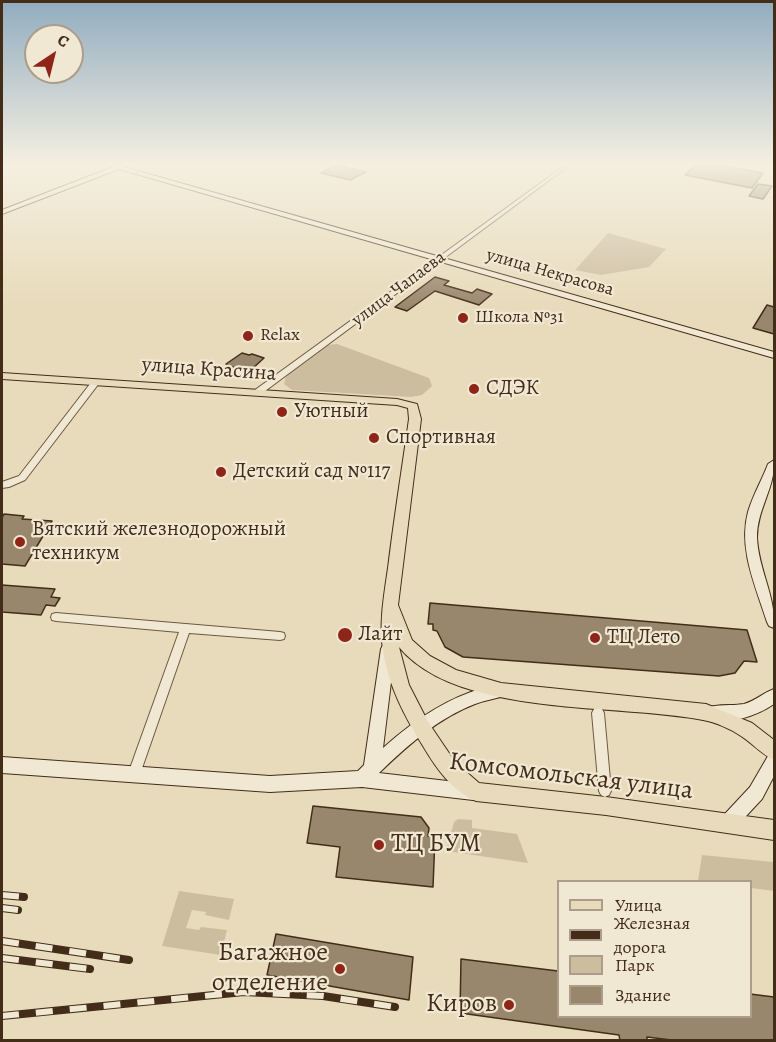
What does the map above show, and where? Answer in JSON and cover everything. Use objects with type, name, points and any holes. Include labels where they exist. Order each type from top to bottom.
[{"type":"main road","name":"улица Красина","points":[[2,376],[397,402],[412,406],[415,419],[391,604]]},
{"type":"main road","points":[[391,604],[390,639],[397,678],[421,728],[446,765],[459,780],[476,792]]},
{"type":"main road","points":[[391,604],[405,644],[416,655],[452,676],[501,690],[706,712],[746,729],[774,751]]},
{"type":"main road","name":"Комсомольская улица","points":[[476,792],[774,830]]},
{"type":"street","name":"улица Некрасова","points":[[280,213],[774,355]]},
{"type":"street","name":"улица Чапаева","points":[[258,392],[502,213]]},
{"type":"street","points":[[2,485],[22,478],[96,382]]},
{"type":"street","points":[[774,465],[754,511],[751,536],[754,557],[774,622]]},
{"type":"street","points":[[56,617],[280,636]]},
{"type":"street","points":[[134,774],[185,628]]},
{"type":"street","points":[[367,774],[390,639]]},
{"type":"street","points":[[367,774],[421,728],[454,706],[501,690]]},
{"type":"street","points":[[706,712],[746,711],[763,704],[774,696]]},
{"type":"street","points":[[598,713],[605,791]]},
{"type":"street","points":[[728,823],[756,793],[774,761]]},
{"type":"street","name":"Комсомольская улица","points":[[2,765],[270,784],[367,774],[476,792]]},
{"type":"green space","points":[[608,233],[666,249],[649,267],[601,275],[575,270]]},
{"type":"green space","points":[[337,344],[429,378],[432,386],[422,395],[411,397],[292,390],[284,384],[286,376],[327,345]]},
{"type":"green space","points":[[458,819],[472,820],[472,828],[517,834],[528,863],[446,851],[454,822]]},
{"type":"green space","points":[[702,855],[773,862],[774,891],[752,888],[752,880],[698,880]]},
{"type":"green space","points":[[179,891],[234,899],[229,920],[192,910],[186,928],[227,930],[221,955],[162,946]]},
{"type":"building","points":[[435,277],[449,281],[444,285],[472,293],[477,289],[492,294],[479,305],[435,291],[407,311],[395,307]]},
{"type":"building","points":[[767,305],[774,307],[774,334],[753,328]]},
{"type":"building","points":[[242,353],[264,358],[252,369],[242,371],[226,364]]},
{"type":"building","name":"Вятский железнодорожный техникум","points":[[4,514],[24,516],[22,519],[52,521],[25,566],[2,564],[2,518]]},
{"type":"building","name":"Вятский железнодорожный техникум","points":[[2,585],[55,589],[51,597],[60,598],[55,606],[46,605],[41,615],[2,612]]},
{"type":"building","name":"ТЦ Лето","points":[[430,603],[747,630],[757,662],[744,661],[735,673],[719,676],[463,657],[445,647],[437,631],[433,630],[433,624],[428,624]]},
{"type":"building","name":"ТЦ БУМ","points":[[313,806],[421,817],[429,828],[428,836],[435,837],[433,887],[336,877],[340,847],[307,843]]},
{"type":"building","name":"Багажное отделение","points":[[276,934],[413,957],[409,1000],[267,975]]},
{"type":"building","name":"Киров","points":[[461,959],[557,971],[557,1018],[752,1018],[752,994],[774,997],[774,1041],[679,1041],[647,1037],[647,1041],[620,1041],[619,1035],[460,1013]]},
{"type":"railway","points":[[2,895],[24,897]]},
{"type":"railway","points":[[2,908],[18,910]]},
{"type":"railway","points":[[2,941],[129,960]]},
{"type":"railway","points":[[2,958],[90,969]]},
{"type":"railway","points":[[2,1016],[244,992],[323,996],[395,1007]]},
{"type":"place","name":"Школа №31","points":[[463,318]]},
{"type":"place","name":"Relax","points":[[248,336]]},
{"type":"place","name":"СДЭК","points":[[474,389]]},
{"type":"place","name":"Уютный","points":[[282,412]]},
{"type":"place","name":"Спортивная","points":[[374,438]]},
{"type":"place","name":"Детский сад №117","points":[[221,472]]},
{"type":"place","name":"Вятский железнодорожный техникум","points":[[20,542]]},
{"type":"place","name":"Лайт","points":[[345,635]]},
{"type":"place","name":"ТЦ Лето","points":[[595,638]]},
{"type":"place","name":"ТЦ БУМ","points":[[379,845]]},
{"type":"place","name":"Багажное отделение","points":[[340,969]]},
{"type":"place","name":"Киров","points":[[509,1005]]}]
